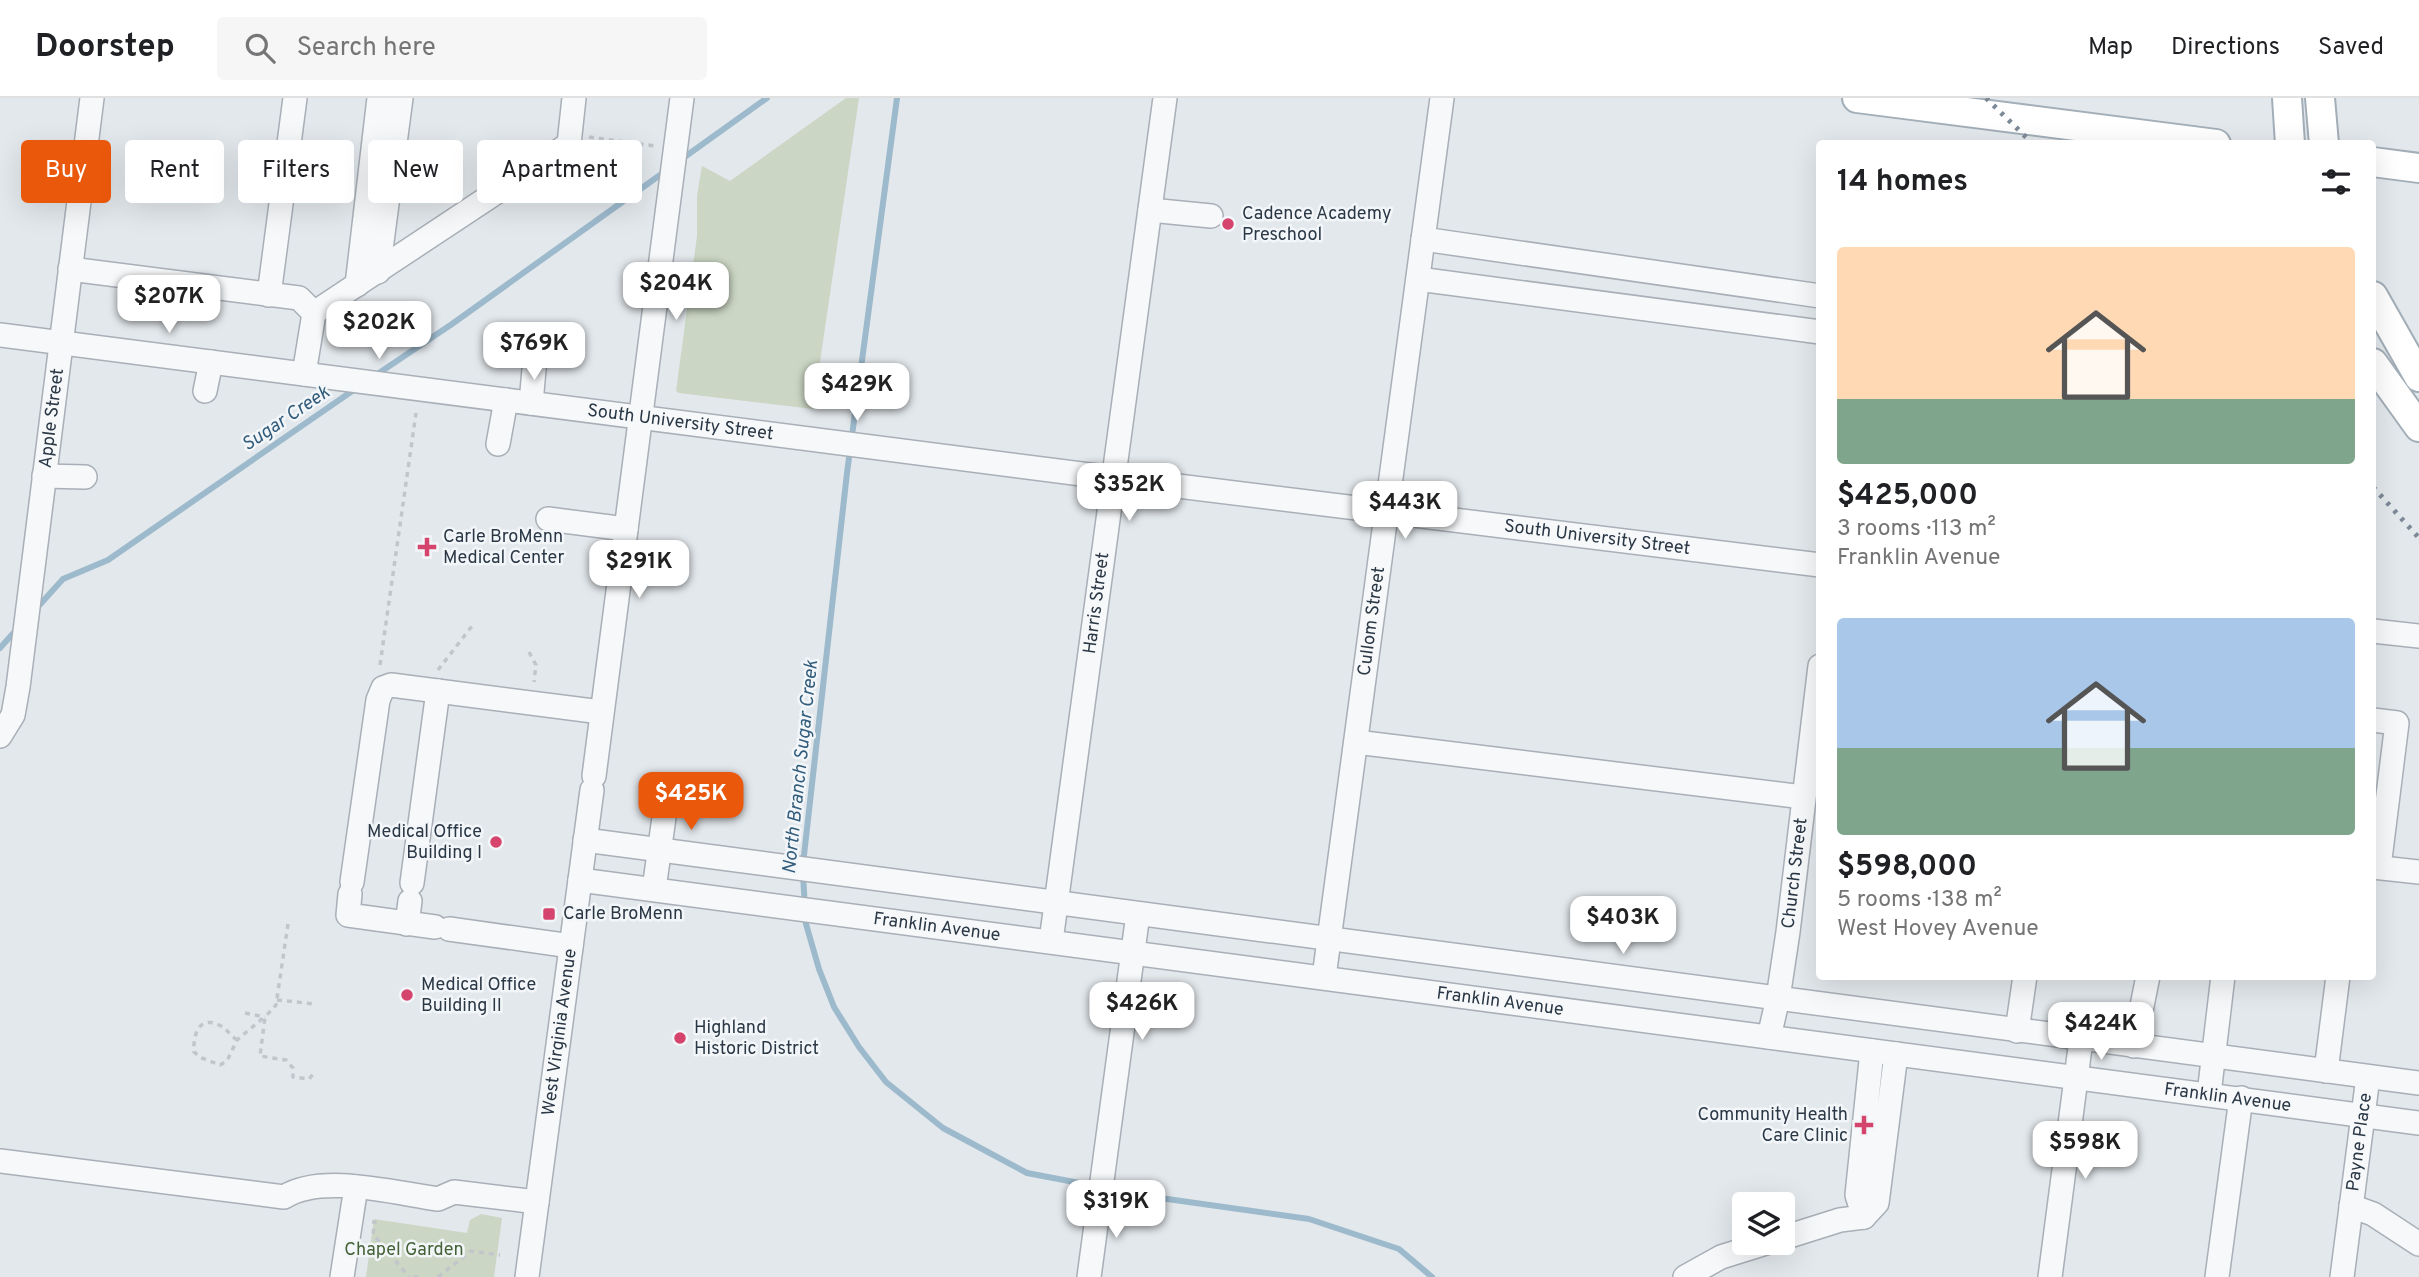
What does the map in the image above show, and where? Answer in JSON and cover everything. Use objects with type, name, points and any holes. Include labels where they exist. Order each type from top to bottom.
[{"type":"main road","points":[[1857,98],[2185,140]]},
{"type":"main road","points":[[2287,98],[2290,140]]},
{"type":"main road","points":[[2320,98],[2324,140]]},
{"type":"main road","points":[[2376,162],[2411,167]]},
{"type":"main road","points":[[2376,182],[2411,167]]},
{"type":"main road","points":[[2376,301],[2418,373]]},
{"type":"main road","points":[[2376,367],[2419,427]]},
{"type":"street","name":"Apple Street","points":[[0,736],[13,715],[18,687],[92,98]]},
{"type":"street","points":[[269,295],[295,98]]},
{"type":"street","points":[[356,285],[379,98]]},
{"type":"street","points":[[378,272],[401,98]]},
{"type":"street","points":[[304,374],[314,313],[569,144],[574,98]]},
{"type":"street","name":"Harris Street","points":[[1051,941],[1165,98]]},
{"type":"street","name":"Cullom Street","points":[[1324,977],[1442,98]]},
{"type":"street","name":"West Virginia Avenue","points":[[527,1277],[682,101]]},
{"type":"street","points":[[1150,210],[1211,216]]},
{"type":"street","points":[[1423,239],[1816,295]]},
{"type":"street","points":[[70,269],[299,298],[314,313]]},
{"type":"street","points":[[1418,279],[1816,330]]},
{"type":"street","name":"South University Street","points":[[0,335],[1113,478],[1816,565]]},
{"type":"street","points":[[531,404],[535,358]]},
{"type":"street","points":[[205,391],[211,362]]},
{"type":"street","points":[[498,444],[506,400]]},
{"type":"street","points":[[44,476],[85,477]]},
{"type":"street","points":[[548,519],[626,529]]},
{"type":"street","points":[[2376,631],[2419,636]]},
{"type":"street","points":[[409,902],[348,915],[378,700],[386,675],[601,712]]},
{"type":"street","points":[[409,902],[437,682]]},
{"type":"street","name":"Church Street","points":[[1769,1037],[1788,932],[1816,697]]},
{"type":"street","points":[[2376,720],[2397,723],[2376,867],[2419,872]]},
{"type":"street","points":[[1356,742],[1803,797]]},
{"type":"street","points":[[654,889],[667,796]]},
{"type":"street","points":[[585,840],[2419,1083]]},
{"type":"street","name":"Franklin Avenue","points":[[580,880],[2419,1122]]},
{"type":"street","points":[[409,902],[442,928],[571,946]]},
{"type":"street","points":[[1089,1277],[1138,914]]},
{"type":"street","points":[[2017,1031],[2024,980]]},
{"type":"street","points":[[2134,1046],[2147,980]]},
{"type":"street","points":[[2209,1094],[2222,980]]},
{"type":"street","points":[[2326,1071],[2338,980]]},
{"type":"street","points":[[2050,1277],[2081,1040]]},
{"type":"street","points":[[1864,1217],[1857,1195],[1872,1051]]},
{"type":"street","points":[[1795,1234],[1840,1220],[1864,1217],[1877,1203],[1896,1054]]},
{"type":"street","name":"Payne Place","points":[[2342,1277],[2368,1077]]},
{"type":"street","points":[[2217,1277],[2241,1098]]},
{"type":"street","points":[[0,1161],[284,1197],[296,1189],[329,1184],[438,1199],[454,1192],[537,1202]]},
{"type":"street","points":[[342,1277],[356,1188]]},
{"type":"street","name":"Payne Place","points":[[2351,1206],[2373,1214],[2419,1244]]},
{"type":"street","points":[[1685,1277],[1732,1254]]},
{"type":"path","points":[[570,135],[657,146]]},
{"type":"path","points":[[386,675],[416,414]]},
{"type":"path","points":[[437,682],[472,626]]},
{"type":"path","points":[[529,652],[536,666],[534,684]]},
{"type":"path","points":[[237,1040],[218,1024],[205,1024],[198,1027],[194,1034],[194,1052],[202,1059],[220,1065],[227,1061],[237,1040],[276,1005],[288,924]]},
{"type":"path","points":[[277,1000],[315,1004]]},
{"type":"path","points":[[245,1013],[265,1017]]},
{"type":"path","points":[[265,1017],[260,1056],[286,1060],[293,1068],[293,1077],[309,1079],[315,1072]]},
{"type":"path","points":[[351,1219],[375,1222],[373,1234],[413,1277]]},
{"type":"path","points":[[438,1277],[471,1251],[500,1255]]},
{"type":"green space","points":[[846,98],[859,98],[813,409],[679,393],[676,391],[697,236],[697,196],[702,166],[730,181]]},
{"type":"green space","name":"Chapel Garden","points":[[481,1214],[502,1218],[494,1277],[366,1277],[374,1219],[467,1233],[470,1220]]},
{"type":"waterway","name":"Sugar Creek","points":[[679,161],[767,98]]},
{"type":"waterway","name":"North Branch Sugar Creek","points":[[803,864],[847,473],[897,98]]},
{"type":"waterway","name":"Sugar Creek","points":[[373,377],[452,324],[667,170]]},
{"type":"waterway","name":"Sugar Creek","points":[[35,610],[63,579],[108,560],[358,387]]},
{"type":"waterway","name":"Sugar Creek","points":[[0,648],[18,628]]},
{"type":"waterway","name":"North Branch Sugar Creek","points":[[803,875],[806,924],[834,1007],[859,1047],[886,1082],[943,1128],[1027,1173],[1153,1197],[1309,1219],[1399,1249],[1432,1277]]},
{"type":"railway","points":[[1986,98],[2029,140]]},
{"type":"railway","points":[[2376,490],[2419,538]]},
{"type":"place","name":"Cadence Academy Preschool","points":[[1228,224]]},
{"type":"place","name":"Carle BroMenn Medical Center","points":[[427,547]]},
{"type":"place","name":"Medical Office Building I","points":[[496,842]]},
{"type":"place","name":"Carle BroMenn","points":[[549,914]]},
{"type":"place","name":"Medical Office Building II","points":[[407,995]]},
{"type":"place","name":"Highland Historic District","points":[[680,1038]]},
{"type":"place","name":"Community Health Care Clinic","points":[[1864,1125]]}]
